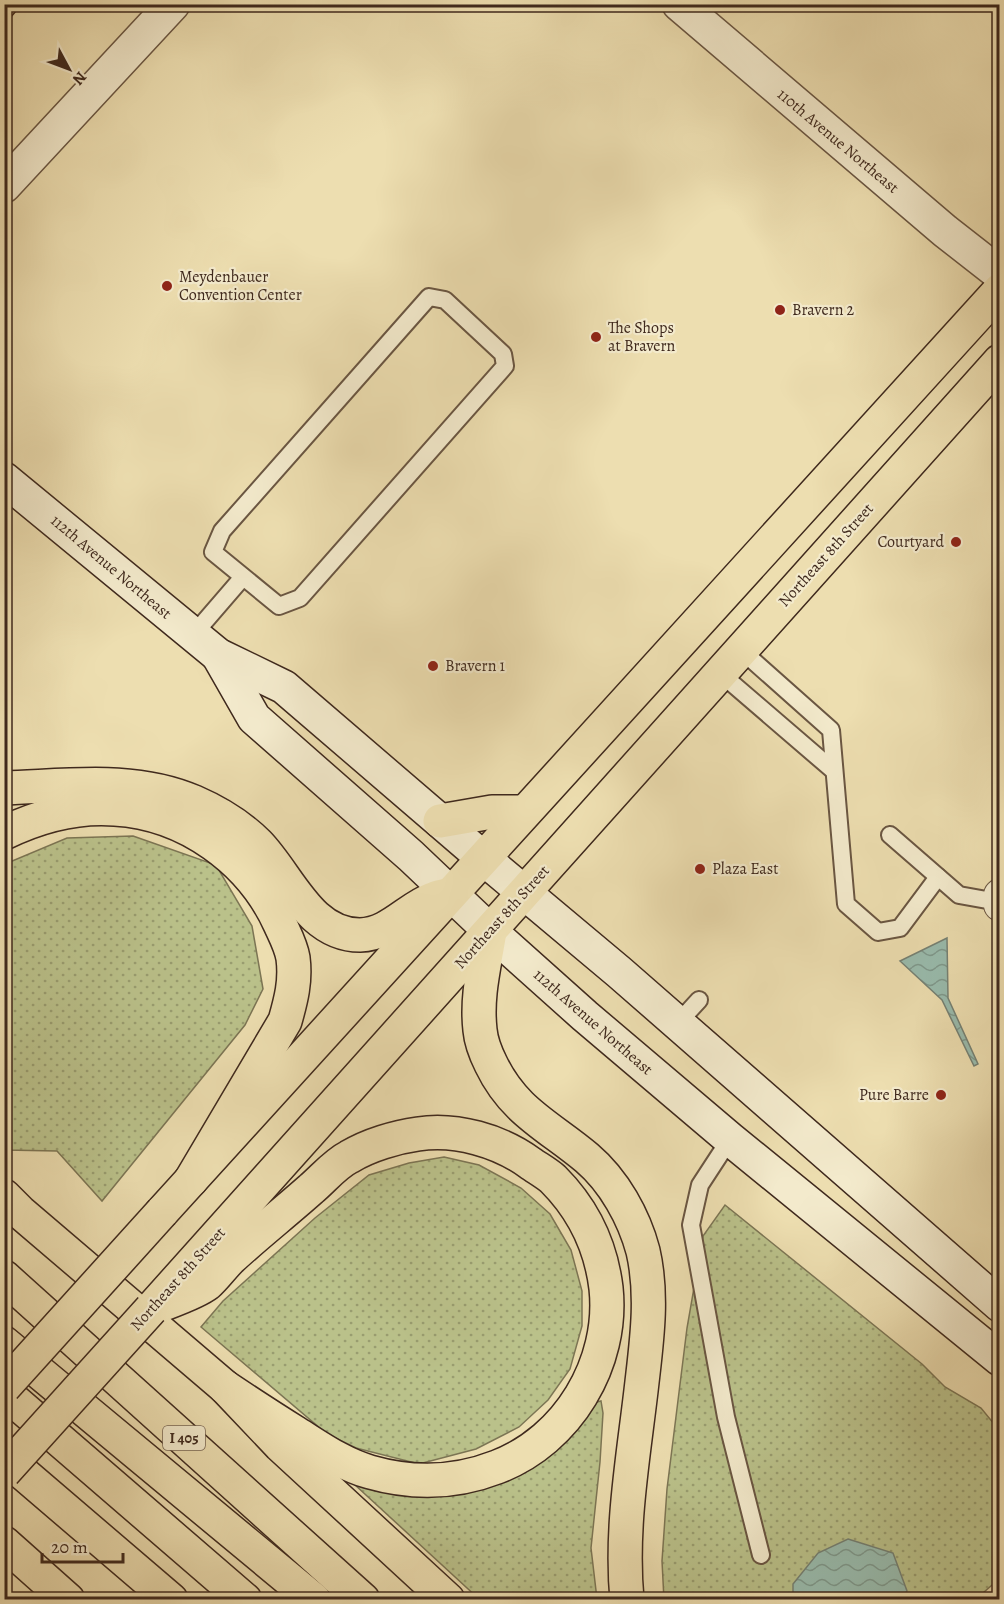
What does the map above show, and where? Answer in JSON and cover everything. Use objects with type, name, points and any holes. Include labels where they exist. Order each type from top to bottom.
[{"type":"main road","points":[[4,186],[173,4]]},
{"type":"main road","name":"110th Avenue Northeast","points":[[679,4],[945,231],[999,274]]},
{"type":"main road","points":[[4,1387],[999,290]]},
{"type":"main road","name":"Northeast 8th Street","points":[[4,1472],[150,1309],[205,1285],[218,1253],[490,931],[999,361]]},
{"type":"main road","name":"112th Avenue Northeast","points":[[4,479],[206,645],[284,687],[524,892],[688,1012],[999,1305]]},
{"type":"main road","name":"112th Avenue Northeast","points":[[206,645],[254,718],[411,856],[490,931],[585,1016],[730,1139],[999,1359]]},
{"type":"main road","points":[[4,788],[128,784],[164,791],[194,801],[234,825],[257,843],[321,922],[348,934],[362,935],[383,930],[432,899],[450,894]]},
{"type":"main road","points":[[4,832],[44,816],[86,808],[141,812],[193,831],[214,844],[249,875],[276,915],[286,937],[293,967],[292,997],[285,1021],[191,1180]]},
{"type":"main road","points":[[440,821],[492,812],[524,813]]},
{"type":"main road","points":[[490,931],[479,987],[480,1031],[486,1054],[512,1098],[533,1119],[588,1159],[601,1173],[625,1207],[643,1251],[648,1294],[647,1339],[625,1531],[627,1599]]},
{"type":"main road","points":[[218,1253],[348,1157],[378,1144],[419,1134],[453,1134],[483,1140],[517,1154],[552,1179],[580,1213],[595,1240],[603,1269],[607,1304],[604,1340],[594,1372],[580,1399],[564,1420],[530,1450],[498,1467],[461,1477],[429,1481],[401,1479],[369,1472],[339,1461],[225,1387]]},
{"type":"main road","points":[[10,1203],[225,1387],[280,1445],[448,1599]]},
{"type":"main road","name":"I 405","points":[[4,1276],[363,1599]]},
{"type":"main road","points":[[4,1343],[314,1599]]},
{"type":"main road","points":[[4,1392],[245,1599]]},
{"type":"main road","points":[[4,1457],[171,1599]]},
{"type":"main road","points":[[4,1543],[64,1597]]},
{"type":"lane","points":[[429,297],[445,300],[503,354],[506,366],[300,598],[279,606],[243,577],[213,552],[222,531],[429,297]]},
{"type":"lane","points":[[206,645],[243,577]]},
{"type":"lane","points":[[741,650],[831,730],[846,904],[878,932],[900,928],[938,877]]},
{"type":"lane","points":[[720,673],[834,771]]},
{"type":"lane","points":[[890,835],[958,894],[999,901]]},
{"type":"lane","points":[[730,1139],[700,1185],[691,1225],[726,1417],[761,1555]]},
{"type":"green space","points":[[133,836],[216,865],[252,926],[263,989],[245,1025],[102,1201],[57,1151],[5,1150],[5,864],[67,838]]},
{"type":"green space","points":[[444,1157],[479,1165],[521,1188],[550,1214],[571,1250],[582,1291],[582,1326],[570,1369],[548,1400],[519,1427],[476,1449],[419,1464],[356,1448],[327,1434],[201,1327],[223,1301],[315,1218],[369,1175],[409,1163]]},
{"type":"green space","points":[[725,1205],[922,1364],[945,1387],[981,1408],[999,1430],[999,1579],[976,1599],[664,1600],[662,1561],[667,1489],[687,1328],[703,1236]]},
{"type":"green space","points":[[601,1401],[603,1413],[600,1462],[591,1548],[597,1599],[479,1599],[354,1484],[406,1494]]},
{"type":"water","points":[[947,938],[948,998],[978,1064],[974,1066],[942,1000],[900,961]]},
{"type":"water","points":[[848,1539],[893,1553],[907,1591],[902,1599],[793,1599],[793,1584],[818,1553]]},
{"type":"tram line","points":[[4,25],[22,4]]},
{"type":"place","name":"Meydenbauer Convention Center","points":[[167,286]]},
{"type":"place","name":"Bravern 2","points":[[780,310]]},
{"type":"place","name":"The Shops at Bravern","points":[[596,337]]},
{"type":"place","name":"Courtyard","points":[[956,542]]},
{"type":"place","name":"Bravern 1","points":[[433,666]]},
{"type":"place","name":"Plaza East","points":[[700,869]]},
{"type":"place","name":"Pure Barre","points":[[941,1095]]}]
